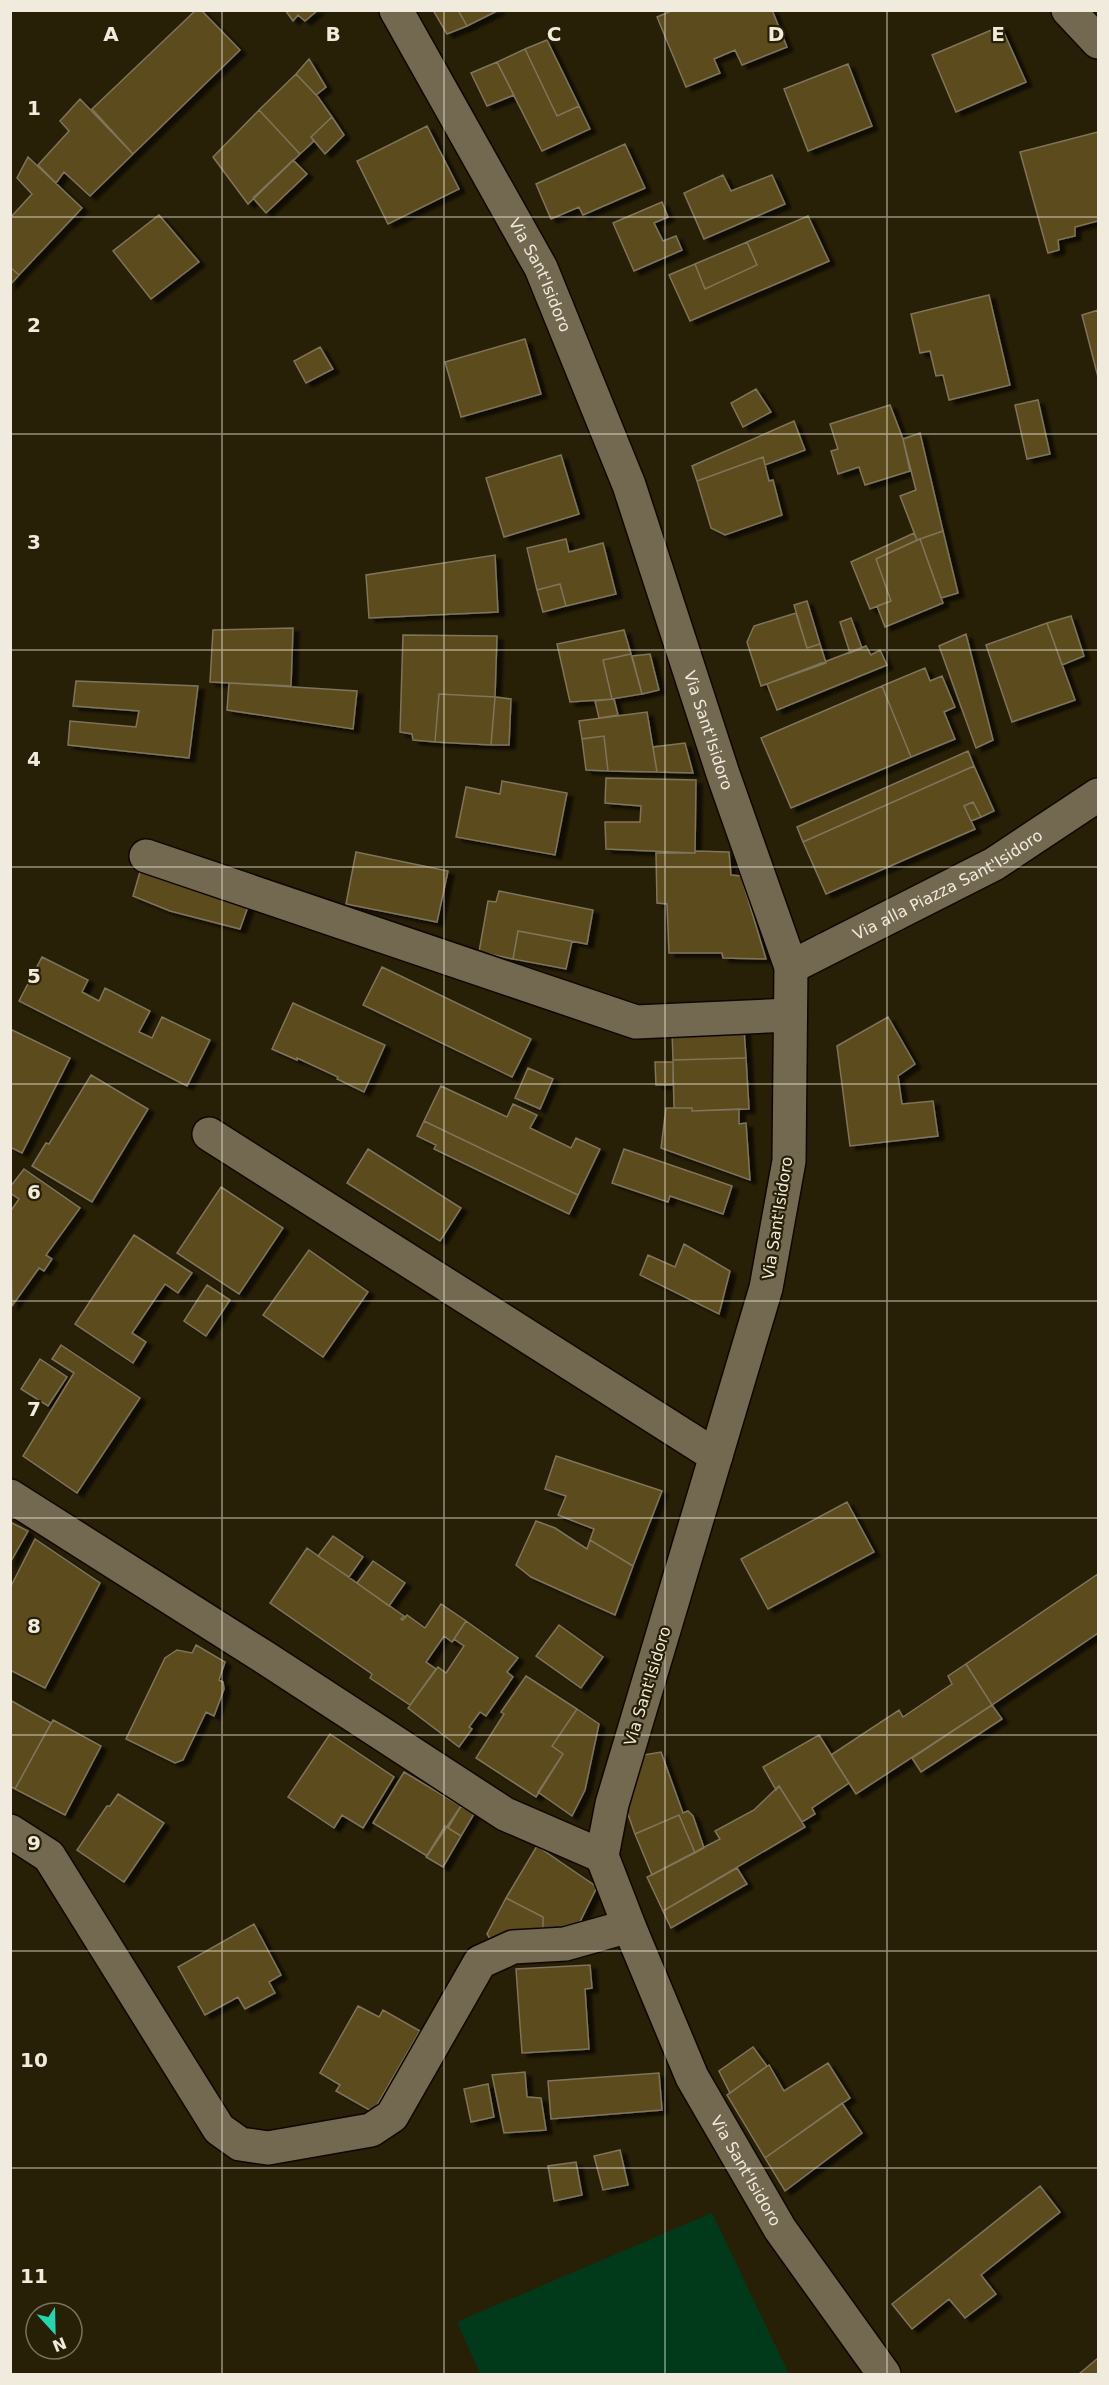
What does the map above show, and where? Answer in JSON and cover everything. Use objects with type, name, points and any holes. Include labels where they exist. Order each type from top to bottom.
[{"type":"street","name":"Via Sant'Isidoro","points":[[396,10],[541,268],[628,485],[723,774],[791,967],[789,1161],[766,1288],[612,1804],[602,1856],[692,2077],[780,2229],[884,2374]]},
{"type":"street","points":[[1068,10],[1098,42]]},
{"type":"street","name":"Via alla Piazza Sant'Isidoro","points":[[791,967],[994,864],[1098,795]]},
{"type":"street","points":[[146,856],[636,1022],[790,1015]]},
{"type":"street","points":[[208,1134],[716,1456]]},
{"type":"street","points":[[10,1496],[264,1657],[505,1814],[602,1856]]},
{"type":"street","points":[[10,1831],[49,1856],[219,2129],[240,2144],[268,2148],[371,2130],[392,2116],[480,1962],[513,1947],[565,1944],[629,1926]]},
{"type":"green space","points":[[712,2213],[789,2374],[480,2374],[457,2322]]},
{"type":"building","points":[[196,10],[201,10],[240,50],[133,154],[92,109]]},
{"type":"building","points":[[285,10],[318,10],[305,21],[298,15],[293,21]]},
{"type":"building","points":[[433,10],[458,10],[467,26],[447,34]]},
{"type":"building","points":[[458,10],[499,10],[467,26]]},
{"type":"building","points":[[674,10],[772,10],[787,47],[742,65],[735,50],[714,59],[720,73],[686,87],[657,17]]},
{"type":"building","points":[[1001,26],[1026,82],[956,112],[932,55]]},
{"type":"building","points":[[547,40],[579,106],[557,116],[525,49]]},
{"type":"building","points":[[525,49],[557,116],[579,106],[590,129],[542,151],[497,62]]},
{"type":"building","points":[[309,59],[326,87],[316,95],[296,74]]},
{"type":"building","points":[[497,62],[514,95],[487,106],[471,73]]},
{"type":"building","points":[[848,64],[872,126],[808,151],[784,89]]},
{"type":"building","points":[[296,74],[318,97],[332,117],[311,137],[314,141],[300,154],[259,110]]},
{"type":"building","points":[[80,99],[133,154],[90,196],[64,172],[56,183],[38,165],[69,131],[60,121]]},
{"type":"building","points":[[259,110],[300,154],[248,204],[213,157]]},
{"type":"building","points":[[332,117],[344,135],[325,154],[311,137]]},
{"type":"building","points":[[427,126],[459,189],[388,224],[357,161]]},
{"type":"building","points":[[1098,132],[1098,221],[1075,227],[1075,236],[1058,240],[1059,250],[1048,253],[1020,152]]},
{"type":"building","points":[[625,144],[645,188],[583,215],[579,207],[551,219],[536,184]]},
{"type":"building","points":[[28,157],[82,208],[19,275],[10,267],[10,218],[32,194],[17,178]]},
{"type":"building","points":[[293,160],[307,174],[266,213],[253,198]]},
{"type":"building","points":[[723,175],[731,191],[772,175],[785,204],[704,239],[684,193]]},
{"type":"building","points":[[662,202],[668,217],[654,223],[663,241],[676,236],[682,250],[634,271],[613,223]]},
{"type":"building","points":[[159,215],[199,262],[151,299],[113,251]]},
{"type":"building","points":[[808,216],[829,261],[690,321],[669,275],[695,264],[705,289],[757,265],[747,242]]},
{"type":"building","points":[[747,242],[757,265],[705,289],[695,264]]},
{"type":"building","points":[[10,267],[19,275],[10,285]]},
{"type":"building","points":[[989,295],[1010,385],[949,400],[943,375],[936,376],[930,351],[920,353],[911,314]]},
{"type":"building","points":[[1098,310],[1098,377],[1082,315]]},
{"type":"building","points":[[525,339],[541,394],[461,417],[445,362]]},
{"type":"building","points":[[320,347],[333,369],[306,383],[294,361]]},
{"type":"building","points":[[756,389],[771,412],[743,427],[731,403]]},
{"type":"building","points":[[1038,400],[1050,454],[1027,459],[1015,405]]},
{"type":"building","points":[[890,405],[903,439],[910,471],[865,485],[859,467],[838,474],[831,451],[838,449],[830,424]]},
{"type":"building","points":[[794,421],[805,450],[765,465],[763,457],[697,481],[692,466]]},
{"type":"building","points":[[920,433],[943,531],[917,540],[900,496],[916,490],[903,439]]},
{"type":"building","points":[[561,455],[579,514],[504,537],[486,478]]},
{"type":"building","points":[[763,457],[769,481],[773,480],[782,515],[725,535],[711,528],[697,481]]},
{"type":"building","points":[[943,531],[958,593],[941,598],[920,539]]},
{"type":"building","points":[[914,533],[917,540],[876,559],[891,601],[870,609],[851,562]]},
{"type":"building","points":[[566,539],[569,552],[603,543],[616,594],[566,606],[560,584],[537,590],[527,548]]},
{"type":"building","points":[[920,539],[943,603],[885,627],[877,606],[891,601],[876,559]]},
{"type":"building","points":[[495,555],[498,612],[369,618],[366,575]]},
{"type":"building","points":[[560,584],[566,606],[543,612],[537,590]]},
{"type":"building","points":[[807,601],[820,644],[807,648],[794,605]]},
{"type":"building","points":[[796,613],[807,648],[820,644],[826,663],[761,686],[747,642],[754,626]]},
{"type":"building","points":[[1071,616],[1084,656],[1062,665],[1047,623]]},
{"type":"building","points":[[851,618],[862,648],[850,653],[840,622]]},
{"type":"building","points":[[1047,623],[1075,700],[1012,722],[986,645]]},
{"type":"building","points":[[293,628],[291,686],[210,682],[213,630]]},
{"type":"building","points":[[624,630],[631,654],[603,660],[612,699],[570,702],[557,644]]},
{"type":"building","points":[[966,634],[993,740],[976,748],[939,646]]},
{"type":"building","points":[[403,635],[497,636],[495,697],[439,694],[435,742],[413,740],[412,734],[400,732]]},
{"type":"building","points":[[866,646],[871,655],[880,650],[887,665],[777,710],[767,684]]},
{"type":"building","points":[[631,654],[642,694],[612,699],[603,660]]},
{"type":"building","points":[[650,654],[659,690],[642,694],[632,656]]},
{"type":"building","points":[[925,668],[930,681],[942,676],[955,707],[944,712],[955,739],[911,757],[882,686]]},
{"type":"building","points":[[76,681],[198,686],[189,758],[68,745],[70,721],[136,727],[139,711],[73,706]]},
{"type":"building","points":[[229,683],[357,691],[353,729],[227,710]]},
{"type":"building","points":[[882,686],[911,757],[791,808],[761,738]]},
{"type":"building","points":[[439,694],[495,697],[491,745],[435,742]]},
{"type":"building","points":[[495,697],[511,699],[509,745],[491,745]]},
{"type":"building","points":[[614,699],[618,715],[599,718],[595,701]]},
{"type":"building","points":[[647,712],[657,772],[608,771],[604,736],[582,739],[579,721]]},
{"type":"building","points":[[604,736],[608,771],[586,770],[582,739]]},
{"type":"building","points":[[685,743],[693,773],[657,772],[653,747]]},
{"type":"building","points":[[968,751],[974,766],[803,842],[797,827]]},
{"type":"building","points":[[974,766],[994,811],[981,817],[973,802],[964,806],[975,829],[826,894],[803,842]]},
{"type":"building","points":[[606,778],[696,780],[695,853],[606,849],[605,822],[640,822],[641,806],[605,803]]},
{"type":"building","points":[[502,781],[567,793],[555,855],[456,837],[466,787],[500,794]]},
{"type":"building","points":[[973,802],[981,817],[971,821],[964,806]]},
{"type":"building","points":[[695,851],[729,852],[731,875],[741,876],[766,959],[723,958],[722,953],[669,953],[667,904],[657,903],[656,853],[695,853]]},
{"type":"building","points":[[356,852],[448,871],[437,922],[346,904]]},
{"type":"building","points":[[142,865],[250,901],[240,929],[170,911],[133,896]]},
{"type":"building","points":[[499,891],[593,910],[587,944],[518,931],[513,959],[479,952],[488,901],[496,902]]},
{"type":"building","points":[[518,931],[572,941],[566,969],[513,959]]},
{"type":"building","points":[[42,957],[88,980],[82,992],[99,1001],[105,988],[150,1011],[139,1032],[152,1038],[162,1017],[210,1040],[187,1086],[19,1001]]},
{"type":"building","points":[[382,967],[531,1039],[512,1077],[363,1005]]},
{"type":"building","points":[[293,1003],[385,1045],[364,1092],[337,1079],[338,1077],[272,1049]]},
{"type":"building","points":[[888,1017],[915,1064],[898,1076],[902,1104],[933,1101],[938,1136],[850,1146],[837,1046]]},
{"type":"building","points":[[10,1029],[70,1058],[22,1153],[10,1147]]},
{"type":"building","points":[[744,1029],[746,1058],[673,1060],[672,1031]]},
{"type":"building","points":[[746,1058],[749,1109],[692,1111],[692,1108],[674,1108],[673,1060]]},
{"type":"building","points":[[655,1062],[673,1062],[673,1085],[656,1085]]},
{"type":"building","points":[[528,1068],[553,1079],[540,1109],[515,1098]]},
{"type":"building","points":[[91,1075],[148,1109],[92,1202],[32,1166],[46,1143],[49,1144]]},
{"type":"building","points":[[441,1086],[507,1117],[513,1104],[537,1115],[530,1128],[571,1148],[576,1138],[600,1149],[578,1195],[424,1121]]},
{"type":"building","points":[[666,1108],[692,1108],[692,1111],[739,1109],[739,1124],[746,1123],[750,1180],[661,1148]]},
{"type":"building","points":[[424,1121],[578,1195],[569,1214],[434,1149],[436,1145],[417,1136]]},
{"type":"building","points":[[368,1149],[461,1208],[440,1241],[347,1183]]},
{"type":"building","points":[[624,1149],[732,1186],[723,1214],[670,1196],[668,1202],[612,1183]]},
{"type":"building","points":[[24,1169],[80,1208],[46,1255],[52,1259],[44,1271],[39,1268],[12,1306],[10,1212],[19,1199],[10,1193],[10,1187]]},
{"type":"building","points":[[221,1187],[283,1228],[239,1294],[177,1253]]},
{"type":"building","points":[[134,1235],[192,1273],[178,1293],[165,1284],[132,1333],[146,1342],[133,1363],[75,1324]]},
{"type":"building","points":[[684,1244],[730,1271],[719,1314],[640,1275],[648,1255],[675,1267]]},
{"type":"building","points":[[309,1250],[368,1292],[323,1357],[263,1315]]},
{"type":"building","points":[[207,1285],[230,1300],[206,1336],[184,1321]]},
{"type":"building","points":[[61,1345],[140,1398],[77,1493],[23,1456],[74,1373],[52,1359]]},
{"type":"building","points":[[40,1359],[67,1377],[48,1406],[21,1389]]},
{"type":"building","points":[[556,1456],[662,1491],[633,1566],[590,1540],[594,1529],[558,1515],[566,1496],[545,1489]]},
{"type":"building","points":[[847,1502],[874,1552],[768,1609],[741,1559]]},
{"type":"building","points":[[536,1521],[555,1528],[587,1549],[590,1540],[633,1566],[615,1615],[531,1577],[516,1565]]},
{"type":"building","points":[[10,1522],[28,1531],[10,1563]]},
{"type":"building","points":[[333,1536],[363,1557],[349,1577],[318,1556]]},
{"type":"building","points":[[35,1539],[100,1583],[45,1688],[10,1670],[10,1588]]},
{"type":"building","points":[[307,1548],[404,1616],[401,1619],[403,1620],[407,1615],[425,1628],[441,1604],[466,1621],[452,1642],[444,1636],[426,1662],[436,1669],[410,1705],[370,1678],[372,1674],[270,1603]]},
{"type":"building","points":[[373,1561],[405,1583],[389,1606],[357,1583]]},
{"type":"building","points":[[1098,1574],[1098,1633],[992,1705],[966,1664]]},
{"type":"building","points":[[466,1621],[518,1658],[507,1672],[513,1677],[486,1716],[480,1712],[469,1727],[472,1729],[459,1747],[408,1708],[438,1667],[446,1673],[464,1646],[454,1639]]},
{"type":"building","points":[[559,1625],[603,1657],[581,1688],[536,1656]]},
{"type":"building","points":[[196,1645],[225,1662],[219,1680],[223,1682],[224,1689],[214,1716],[206,1712],[183,1760],[175,1763],[126,1739],[165,1658],[177,1650],[192,1653]]},
{"type":"building","points":[[966,1664],[992,1705],[856,1794],[831,1755],[899,1710],[903,1717],[952,1684],[948,1676]]},
{"type":"building","points":[[526,1676],[577,1709],[552,1746],[563,1754],[536,1797],[476,1758],[504,1714],[501,1712]]},
{"type":"building","points":[[10,1700],[51,1723],[15,1789],[10,1786]]},
{"type":"building","points":[[992,1705],[1002,1719],[921,1772],[912,1758]]},
{"type":"building","points":[[577,1709],[599,1724],[585,1790],[572,1816],[538,1792],[563,1754],[552,1746]]},
{"type":"building","points":[[53,1720],[101,1746],[65,1815],[15,1789]]},
{"type":"building","points":[[330,1734],[394,1777],[363,1828],[342,1815],[334,1828],[288,1797]]},
{"type":"building","points":[[819,1735],[849,1783],[812,1808],[815,1814],[802,1822],[779,1786],[776,1790],[763,1767]]},
{"type":"building","points":[[661,1752],[683,1813],[688,1811],[693,1816],[704,1848],[695,1853],[679,1815],[635,1834],[625,1806],[638,1756]]},
{"type":"building","points":[[404,1772],[461,1806],[427,1856],[373,1823]]},
{"type":"building","points":[[779,1786],[805,1827],[663,1911],[647,1877],[720,1839],[715,1831],[754,1810]]},
{"type":"building","points":[[118,1794],[164,1823],[124,1882],[77,1850]]},
{"type":"building","points":[[461,1806],[474,1814],[461,1836],[448,1828]]},
{"type":"building","points":[[679,1815],[695,1853],[652,1875],[635,1834]]},
{"type":"building","points":[[445,1826],[461,1836],[443,1867],[426,1857]]},
{"type":"building","points":[[537,1846],[597,1887],[576,1930],[543,1928],[543,1917],[506,1898]]},
{"type":"building","points":[[737,1868],[747,1884],[671,1928],[663,1911]]},
{"type":"building","points":[[506,1898],[543,1917],[543,1928],[515,1931],[492,1942],[487,1934]]},
{"type":"building","points":[[254,1924],[281,1975],[269,1982],[275,1993],[245,2009],[238,1997],[205,2015],[178,1967]]},
{"type":"building","points":[[590,1965],[592,1988],[585,1989],[589,2049],[522,2053],[516,1969]]},
{"type":"building","points":[[358,2006],[379,2017],[383,2010],[420,2031],[373,2112],[336,2091],[340,2085],[320,2073]]},
{"type":"building","points":[[753,2047],[767,2066],[730,2093],[719,2071]]},
{"type":"building","points":[[828,2063],[850,2098],[765,2158],[727,2095],[769,2065],[784,2091]]},
{"type":"building","points":[[525,2072],[527,2097],[541,2098],[546,2130],[504,2133],[492,2075]]},
{"type":"building","points":[[659,2073],[662,2110],[551,2119],[548,2081]]},
{"type":"building","points":[[488,2084],[494,2117],[471,2122],[464,2089]]},
{"type":"building","points":[[842,2103],[862,2133],[785,2191],[765,2158]]},
{"type":"building","points":[[620,2150],[628,2185],[603,2190],[594,2156]]},
{"type":"building","points":[[576,2162],[582,2195],[554,2201],[548,2166]]},
{"type":"building","points":[[1040,2186],[1060,2212],[981,2275],[996,2294],[965,2318],[949,2299],[912,2329],[892,2304]]},
{"type":"building","points":[[1098,2358],[1098,2374],[1079,2374]]}]
